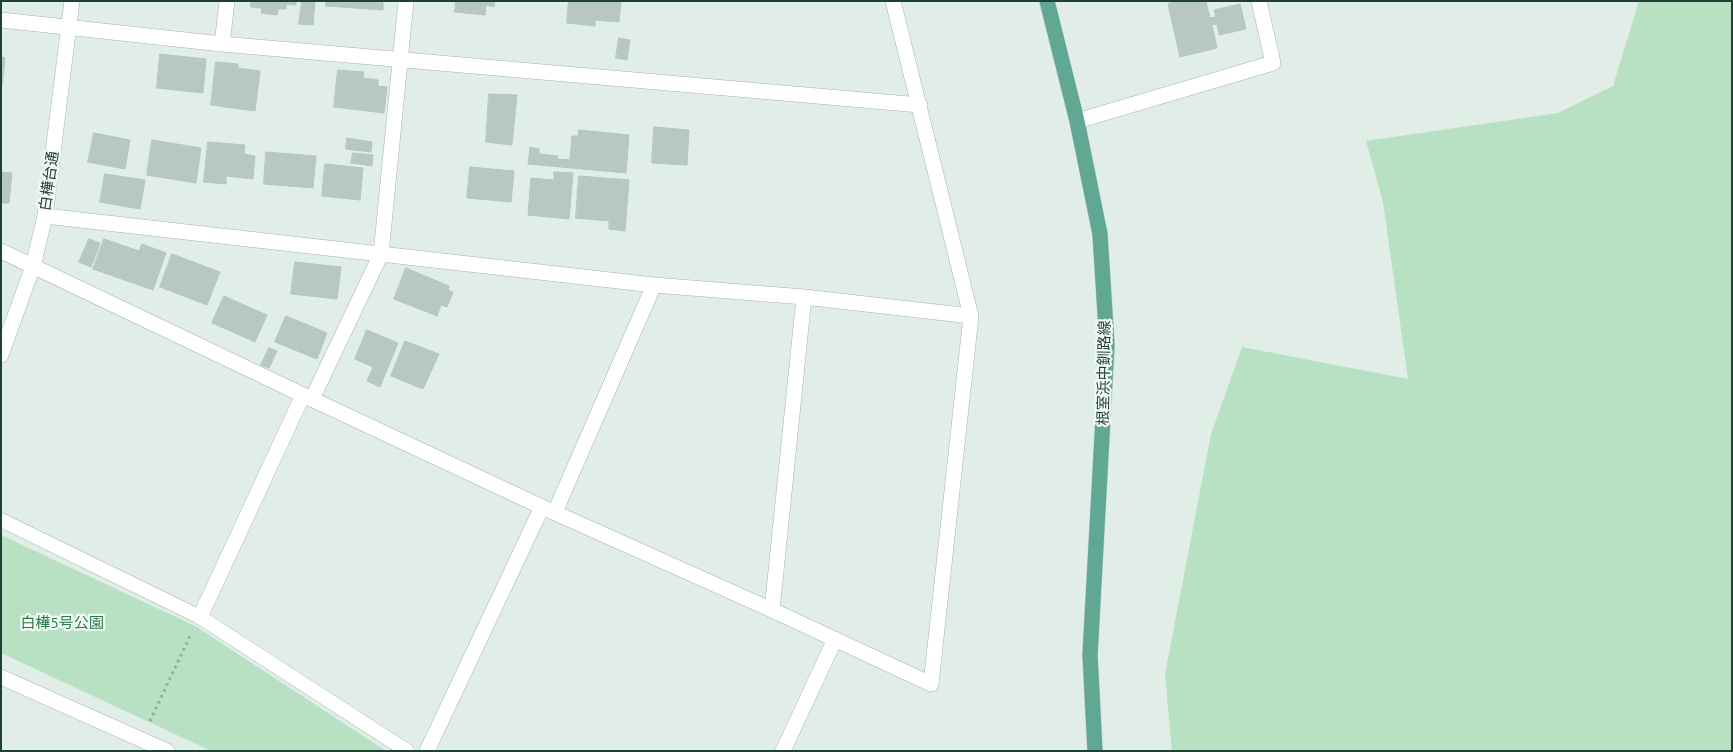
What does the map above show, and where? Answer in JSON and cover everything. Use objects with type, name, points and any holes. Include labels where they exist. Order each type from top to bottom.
[{"type":"main road","name":"根室浜中釧路線","points":[[1047,1],[1077,121],[1100,234],[1107,346],[1090,655],[1095,751]]},
{"type":"street","name":"白樺台通","points":[[1,355],[33,266],[45,216],[72,1]]},
{"type":"street","points":[[222,44],[227,1]]},
{"type":"street","points":[[200,617],[308,397],[381,254],[406,1]]},
{"type":"street","points":[[1,251],[548,509],[931,684],[972,316],[893,1]]},
{"type":"street","points":[[1077,121],[1272,63],[1259,1]]},
{"type":"street","points":[[1,20],[222,44],[920,105]]},
{"type":"street","points":[[45,216],[654,285],[804,298],[972,316]]},
{"type":"street","points":[[427,751],[548,509],[654,285]]},
{"type":"street","points":[[772,610],[804,298]]},
{"type":"street","points":[[783,751],[835,640]]},
{"type":"street","points":[[1,676],[167,751]]},
{"type":"lane","points":[[1,520],[200,617],[407,751]]},
{"type":"path","points":[[141,739],[200,617]]},
{"type":"green space","points":[[1639,1],[1732,1],[1732,751],[1172,751],[1165,674],[1211,434],[1242,347],[1408,379],[1383,202],[1366,141],[1558,113],[1613,86]]},
{"type":"green space","name":"白樺5号公園","points":[[1,535],[195,626],[386,751],[211,751],[1,653]]},
{"type":"building","points":[[251,1],[296,1],[296,5],[286,4],[286,9],[278,9],[277,15],[261,13],[262,8],[251,7]]},
{"type":"building","points":[[302,1],[315,1],[313,25],[299,24]]},
{"type":"building","points":[[326,1],[383,1],[383,10],[326,6]]},
{"type":"building","points":[[456,1],[495,1],[494,7],[486,5],[485,15],[455,12]]},
{"type":"building","points":[[569,1],[621,1],[619,22],[595,20],[595,26],[567,23]]},
{"type":"building","points":[[1178,1],[1206,1],[1210,18],[1216,17],[1214,10],[1240,4],[1246,29],[1219,35],[1217,24],[1212,25],[1217,48],[1180,57],[1168,4]]},
{"type":"building","points":[[619,38],[630,40],[627,60],[616,58]]},
{"type":"building","points":[[160,54],[206,59],[203,93],[157,88]]},
{"type":"building","points":[[1,57],[5,58],[2,86],[1,85]]},
{"type":"building","points":[[216,62],[238,64],[238,68],[260,71],[255,111],[211,105]]},
{"type":"building","points":[[338,70],[364,72],[363,78],[378,80],[378,86],[387,87],[384,113],[334,107]]},
{"type":"building","points":[[489,94],[517,95],[512,145],[486,142]]},
{"type":"building","points":[[654,127],[689,130],[687,165],[652,163]]},
{"type":"building","points":[[579,130],[629,135],[626,173],[528,164],[530,147],[539,149],[539,154],[558,156],[557,159],[570,160],[572,136],[578,136]]},
{"type":"building","points":[[94,133],[130,140],[125,169],[88,162]]},
{"type":"building","points":[[347,138],[372,142],[371,152],[346,149]]},
{"type":"building","points":[[152,140],[201,148],[196,183],[147,175]]},
{"type":"building","points":[[208,142],[245,145],[244,154],[255,156],[253,179],[226,176],[226,184],[204,182]]},
{"type":"building","points":[[266,152],[316,156],[313,188],[264,184]]},
{"type":"building","points":[[353,153],[373,155],[372,166],[351,163]]},
{"type":"building","points":[[325,164],[363,168],[360,200],[322,196]]},
{"type":"building","points":[[470,167],[514,171],[511,202],[467,198]]},
{"type":"building","points":[[1,172],[12,173],[9,203],[1,203]]},
{"type":"building","points":[[554,172],[573,173],[569,219],[528,215],[531,178],[554,180]]},
{"type":"building","points":[[105,174],[145,180],[140,209],[100,202]]},
{"type":"building","points":[[579,176],[629,180],[625,231],[609,229],[609,221],[576,218]]},
{"type":"building","points":[[89,239],[100,243],[91,267],[79,262]]},
{"type":"building","points":[[104,239],[139,251],[142,244],[166,253],[153,290],[93,269]]},
{"type":"building","points":[[172,254],[220,272],[207,305],[160,287]]},
{"type":"building","points":[[295,262],[341,267],[337,299],[291,294]]},
{"type":"building","points":[[406,268],[449,286],[448,290],[453,292],[447,307],[441,305],[437,316],[394,299]]},
{"type":"building","points":[[224,296],[267,315],[255,342],[212,323]]},
{"type":"building","points":[[286,316],[327,333],[317,359],[275,342]]},
{"type":"building","points":[[367,330],[398,343],[380,387],[367,381],[373,367],[355,359]]},
{"type":"building","points":[[405,341],[439,354],[423,389],[391,376]]},
{"type":"building","points":[[269,348],[277,351],[269,368],[261,365]]}]
